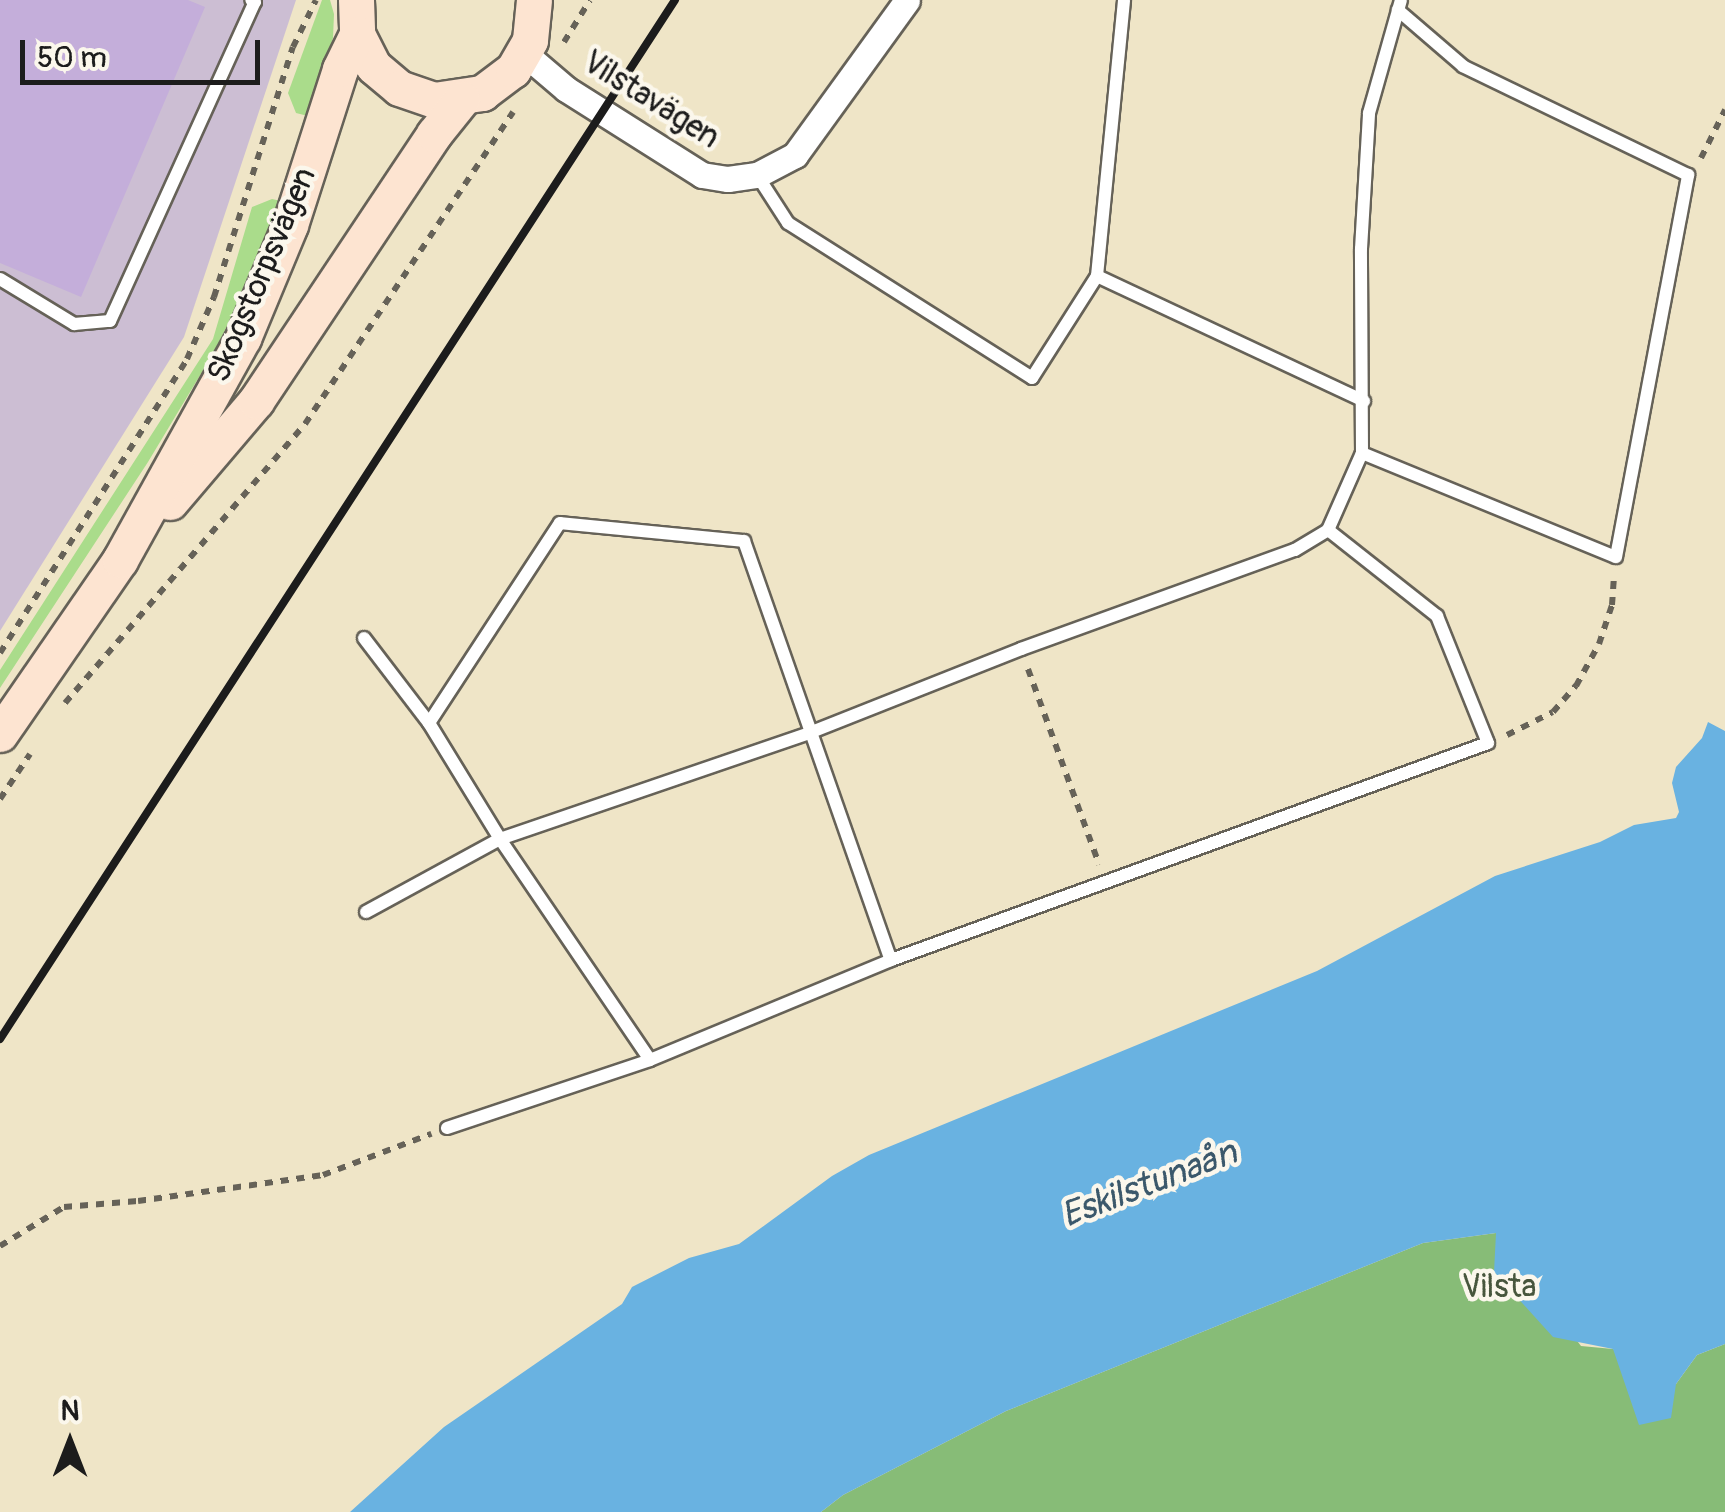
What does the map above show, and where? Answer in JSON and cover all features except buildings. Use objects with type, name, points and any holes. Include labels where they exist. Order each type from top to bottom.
[{"type":"main road","points":[[356,17],[372,66],[399,88],[434,100],[462,99],[534,62],[534,0]]},
{"type":"main road","name":"Skogstorpsvägen","points":[[0,734],[120,560],[243,338],[290,225],[356,17]]},
{"type":"main road","name":"Skogstorpsvägen","points":[[120,560],[256,401],[434,134],[462,99]]},
{"type":"street","points":[[757,175],[795,155],[907,0]]},
{"type":"street","name":"Vilstavägen","points":[[534,62],[566,88],[702,174],[728,179],[757,175]]},
{"type":"lane","points":[[0,279],[74,324],[110,321],[255,2],[251,0]]},
{"type":"lane","points":[[757,175],[788,223],[1032,378],[1098,276],[1124,0]]},
{"type":"lane","points":[[366,912],[500,839],[809,733],[1021,649],[1295,550],[1328,530],[1362,453],[1361,249],[1369,112],[1399,5],[1462,66],[1688,174],[1616,556],[1362,453]]},
{"type":"lane","points":[[1098,276],[1364,401]]},
{"type":"lane","points":[[429,723],[560,524],[744,540],[891,960]]},
{"type":"lane","points":[[446,1128],[650,1060],[891,960],[1488,742],[1436,616],[1328,530]]},
{"type":"lane","points":[[364,638],[429,723],[500,839],[650,1060]]},
{"type":"path","points":[[0,654],[187,359],[214,297],[288,61],[316,0]]},
{"type":"path","points":[[56,715],[305,424],[534,62],[590,0]]},
{"type":"path","points":[[1688,174],[1725,110]]},
{"type":"path","points":[[1488,742],[1553,712],[1576,686],[1600,644],[1612,605],[1616,556]]},
{"type":"path","points":[[1021,649],[1106,882]]},
{"type":"path","points":[[0,799],[38,743]]},
{"type":"path","points":[[0,1246],[64,1207],[138,1202],[323,1175],[446,1128]]},
{"type":"shaded area","points":[[0,0],[296,0],[184,337],[0,631]]},
{"type":"green space","points":[[322,0],[330,0],[333,38],[308,116],[296,113],[288,93]]},
{"type":"green space","points":[[272,199],[281,201],[270,236],[217,347],[148,462],[0,688],[0,670],[213,339],[252,207]]},
{"type":"green space","name":"Vilsta","points":[[1496,1233],[1581,1346],[1613,1349],[1676,1384],[1697,1355],[1725,1344],[1725,1512],[821,1512],[843,1495],[1006,1411],[1423,1243]]},
{"type":"water","name":"Eskilstunaån","points":[[1708,722],[1725,731],[1725,1344],[1697,1355],[1676,1384],[1671,1418],[1639,1425],[1613,1349],[1553,1337],[1494,1272],[1496,1233],[1423,1243],[1006,1411],[843,1495],[821,1512],[350,1512],[444,1427],[622,1304],[632,1287],[689,1258],[739,1244],[832,1176],[869,1155],[1317,971],[1495,876],[1600,842],[1634,825],[1676,818],[1679,812],[1672,783],[1676,767],[1702,738]]},
{"type":"railway","points":[[0,1039],[675,0]]}]
